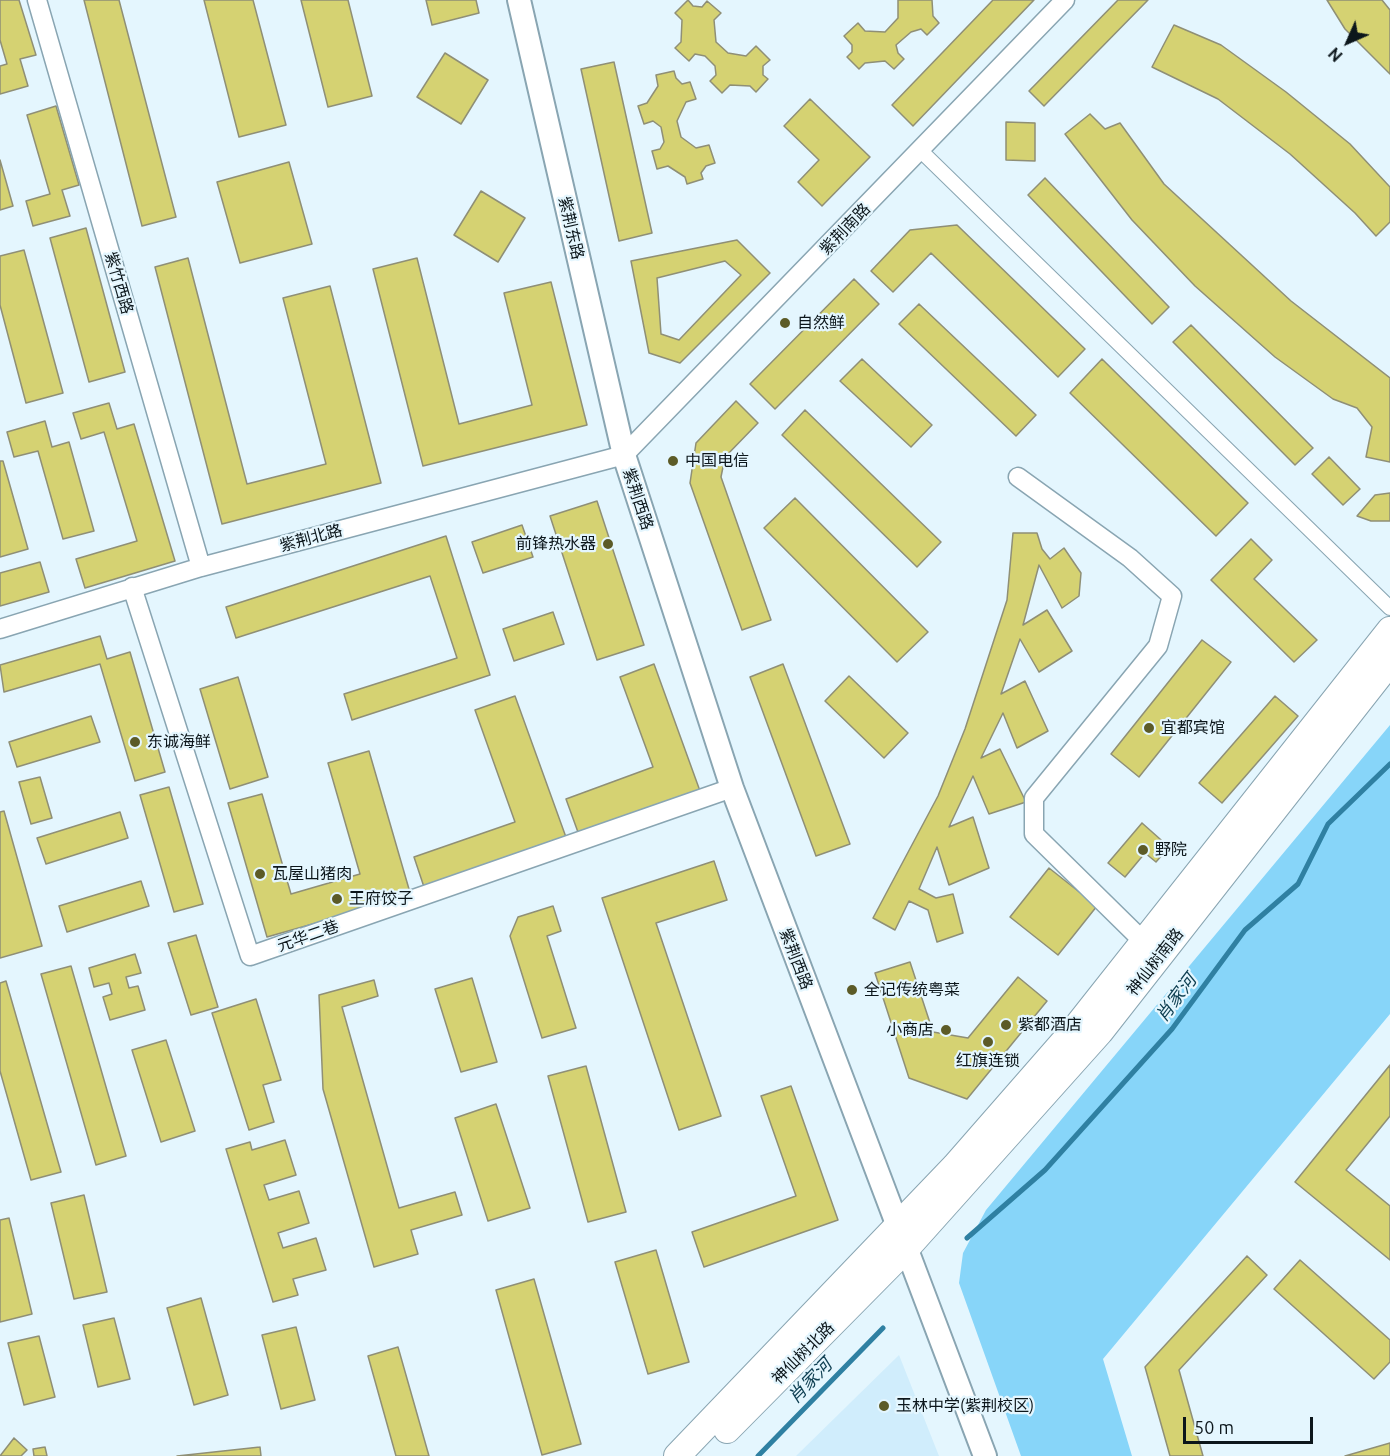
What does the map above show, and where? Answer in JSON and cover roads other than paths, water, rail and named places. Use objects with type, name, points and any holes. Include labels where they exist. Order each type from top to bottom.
[{"type":"main road","points":[[1151,949],[1390,630]]},
{"type":"main road","name":"神仙树南路","points":[[900,1238],[1100,1032],[1151,949],[1390,662]]},
{"type":"main road","points":[[677,1456],[900,1238]]},
{"type":"main road","name":"神仙树北路","points":[[702,1456],[900,1238]]},
{"type":"street","name":"紫竹西路","points":[[36,0],[201,567]]},
{"type":"street","name":"紫荆东路","points":[[519,0],[624,455]]},
{"type":"street","name":"紫荆南路","points":[[624,455],[1065,0]]},
{"type":"street","points":[[921,151],[1390,608]]},
{"type":"street","name":"紫荆北路","points":[[0,629],[201,567],[624,455]]},
{"type":"street","name":"紫荆西路","points":[[624,455],[732,788],[900,1238],[985,1456]]},
{"type":"street","points":[[1018,477],[1130,558],[1172,596],[1158,646],[1034,798],[1034,834],[1151,949]]},
{"type":"street","name":"元华二巷","points":[[132,587],[250,956],[732,788]]},
{"type":"waterway","name":"肖家河","points":[[967,1238],[1045,1170],[1172,1029],[1245,930],[1298,884],[1328,824],[1390,764]]},
{"type":"waterway","name":"肖家河","points":[[758,1456],[883,1328]]},
{"type":"place","name":"自然鲜","points":[[785,323]]},
{"type":"place","name":"中国电信","points":[[673,461]]},
{"type":"place","name":"前锋热水器","points":[[608,544]]},
{"type":"place","name":"宜都宾馆","points":[[1149,728]]},
{"type":"place","name":"东诚海鲜","points":[[135,742]]},
{"type":"place","name":"野院","points":[[1143,850]]},
{"type":"place","name":"瓦屋山猪肉","points":[[260,874]]},
{"type":"place","name":"王府饺子","points":[[337,899]]},
{"type":"place","name":"全记传统粤菜","points":[[852,990]]},
{"type":"place","name":"紫都酒店","points":[[1006,1025]]},
{"type":"place","name":"小商店","points":[[946,1030]]},
{"type":"place","name":"红旗连锁","points":[[988,1042]]},
{"type":"place","name":"玉林中学(紫荆校区)","points":[[884,1406]]}]
